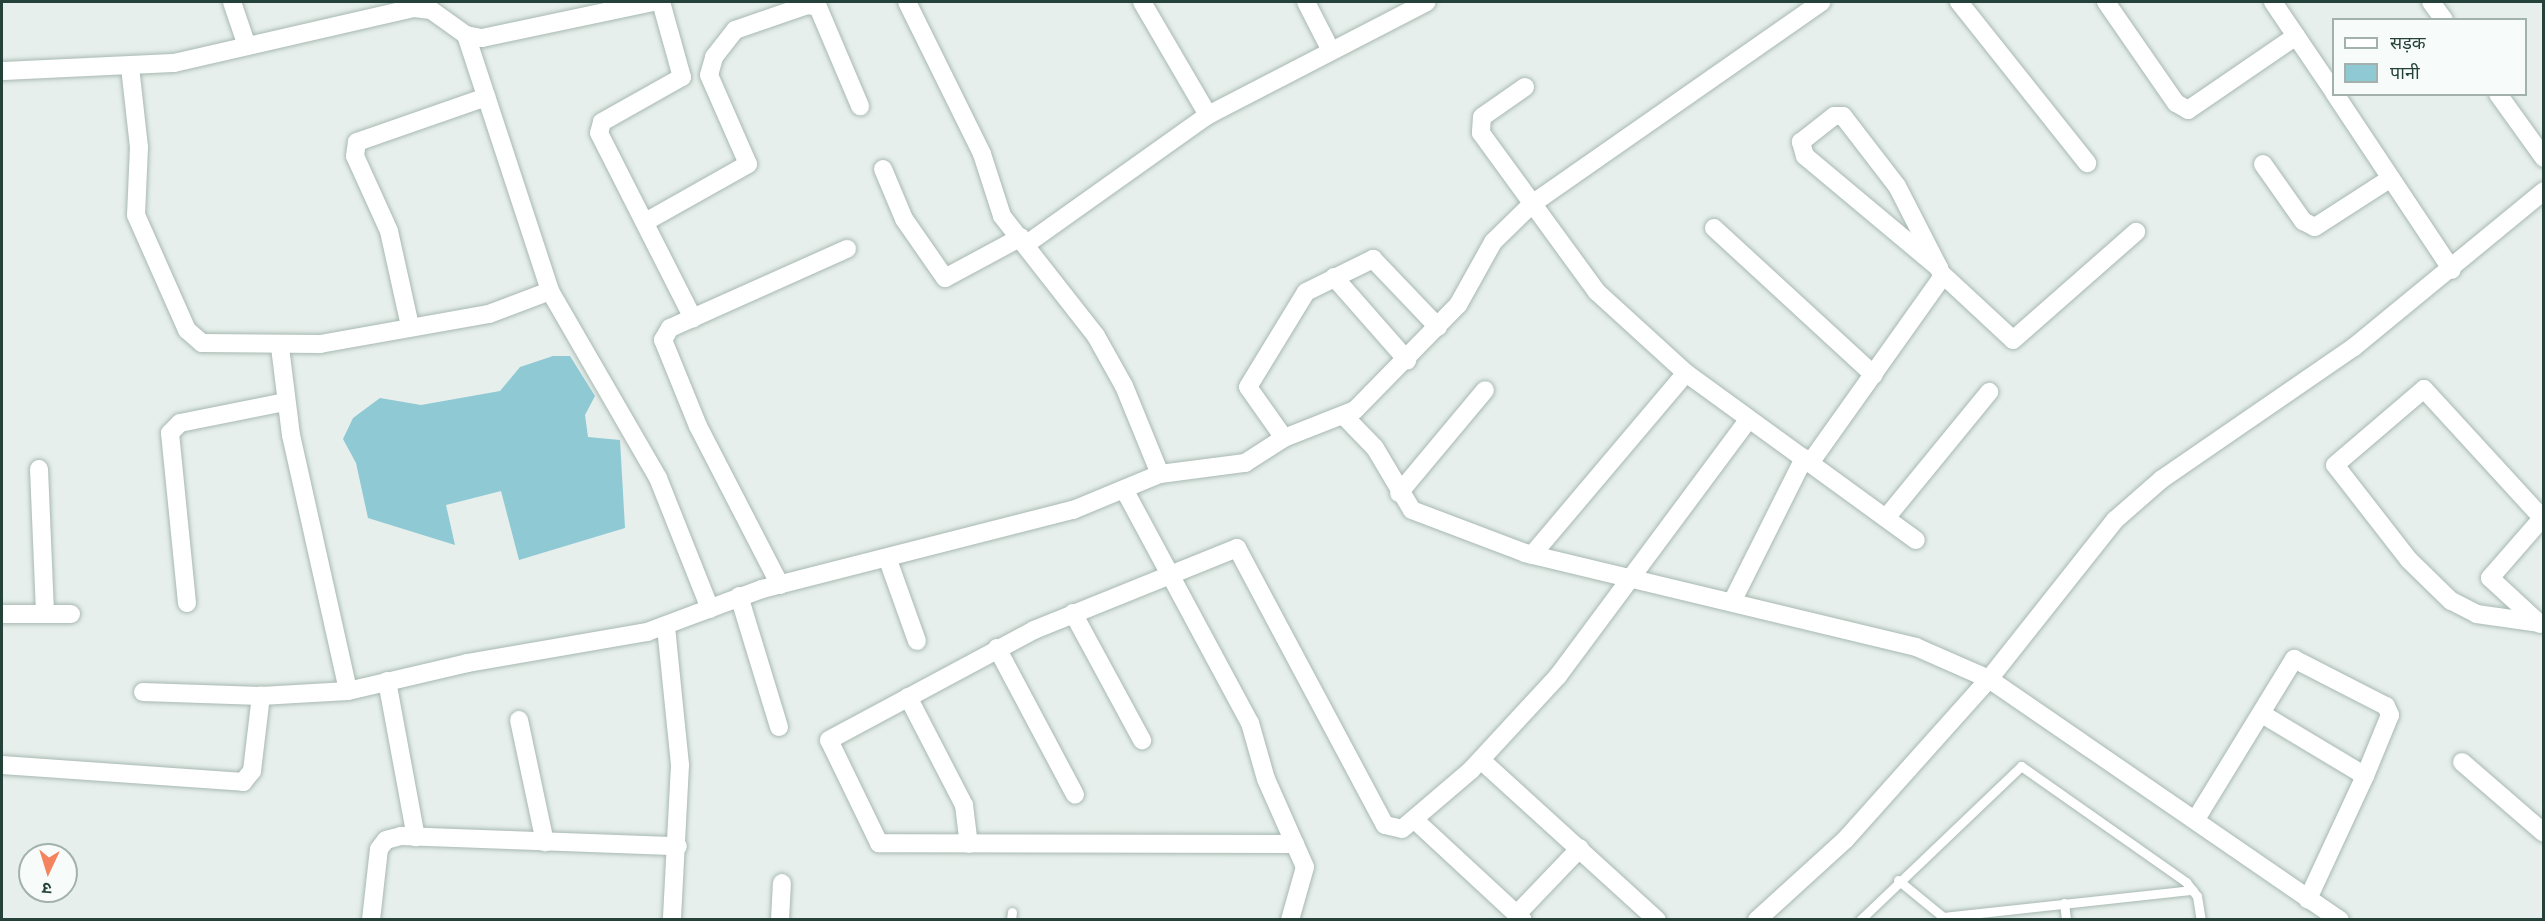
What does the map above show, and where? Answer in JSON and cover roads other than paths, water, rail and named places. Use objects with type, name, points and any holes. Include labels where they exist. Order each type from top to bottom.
[{"type":"street","points":[[232,2],[247,46]]},
{"type":"street","points":[[661,2],[682,77],[602,122],[599,134],[647,222],[693,318]]},
{"type":"street","points":[[908,2],[982,154],[994,199],[1101,346],[1124,386],[1160,474]]},
{"type":"street","points":[[1142,2],[1208,115]]},
{"type":"street","points":[[1306,2],[1330,49]]},
{"type":"street","points":[[883,169],[904,219],[945,278],[1025,240],[1208,115],[1400,8],[1427,2]]},
{"type":"street","points":[[143,692],[261,696],[348,691],[387,681],[666,627],[740,596],[888,560],[1072,510],[1125,491],[1160,474],[1245,463],[1284,438],[1345,417],[1407,360],[1458,305],[1493,242],[1532,204],[1822,2]]},
{"type":"street","points":[[1959,2],[2087,163]]},
{"type":"street","points":[[2106,2],[2176,104],[2188,110],[2296,36]]},
{"type":"street","points":[[2273,2],[2332,90]]},
{"type":"street","points":[[2431,2],[2443,18]]},
{"type":"street","points":[[466,35],[514,32],[641,3]]},
{"type":"street","points":[[647,222],[748,164],[709,75],[714,57],[735,30],[814,5],[860,106]]},
{"type":"street","points":[[2,71],[130,67],[247,46],[414,8],[431,10],[466,35],[550,291],[658,478],[710,609]]},
{"type":"street","points":[[130,67],[139,147],[136,215],[187,330],[210,345],[280,347],[489,314],[550,291]]},
{"type":"street","points":[[1525,87],[1482,117],[1479,125],[1532,204],[1606,303],[1686,373],[1916,540]]},
{"type":"street","points":[[2336,96],[2452,270]]},
{"type":"street","points":[[2499,96],[2544,158]]},
{"type":"street","points":[[410,326],[389,231],[355,156],[357,142],[486,97]]},
{"type":"street","points":[[1940,271],[1897,186],[1843,116],[1834,116],[1801,142],[1805,156],[1940,271],[2013,340],[2136,232]]},
{"type":"street","points":[[2263,164],[2303,221],[2315,227],[2391,178]]},
{"type":"street","points":[[1757,920],[1845,840],[1989,679],[2115,520],[2162,478],[2250,423],[2452,270],[2544,191]]},
{"type":"street","points":[[1714,228],[1874,375]]},
{"type":"street","points":[[780,585],[665,352],[665,332],[847,249]]},
{"type":"street","points":[[1284,438],[1249,383],[1303,295],[1334,277],[1375,260],[1438,327]]},
{"type":"street","points":[[1732,602],[1807,460],[1874,375],[1940,271]]},
{"type":"street","points":[[1334,277],[1407,360]]},
{"type":"street","points":[[280,347],[285,402],[348,691]]},
{"type":"street","points":[[1532,555],[1686,373]]},
{"type":"street","points":[[2424,389],[2543,517],[2490,578],[2542,625],[2477,614],[2451,601],[2409,560],[2335,465],[2424,389]]},
{"type":"street","points":[[1399,493],[1485,390]]},
{"type":"street","points":[[1886,518],[1989,392]]},
{"type":"street","points":[[187,603],[170,433],[180,423],[285,402]]},
{"type":"street","points":[[1345,417],[1375,448],[1399,493],[1412,510],[1532,555],[1916,647],[1989,679],[2340,920]]},
{"type":"street","points":[[1295,844],[877,842],[830,748],[831,738],[997,648],[1169,573],[1233,549],[1243,551],[1385,825],[1396,831],[1417,822],[1481,760],[1558,676],[1634,580],[1748,420]]},
{"type":"street","points":[[39,469],[45,613]]},
{"type":"street","points":[[1125,491],[1250,723],[1266,779],[1295,844],[1305,875],[1290,920]]},
{"type":"street","points":[[888,560],[917,641]]},
{"type":"street","points":[[740,596],[779,727]]},
{"type":"street","points":[[2,614],[71,614]]},
{"type":"street","points":[[1073,614],[1142,740]]},
{"type":"street","points":[[666,627],[680,765],[678,846],[672,920]]},
{"type":"street","points":[[997,648],[1075,795]]},
{"type":"street","points":[[2196,819],[2294,659],[2386,706],[2390,716],[2366,776],[2308,899]]},
{"type":"street","points":[[387,681],[416,837]]},
{"type":"street","points":[[2,765],[243,782],[252,771],[261,696]]},
{"type":"street","points":[[908,697],[964,805],[969,844]]},
{"type":"street","points":[[2262,714],[2366,776]]},
{"type":"street","points":[[519,720],[545,842]]},
{"type":"street","points":[[1481,760],[1657,920]]},
{"type":"street","points":[[2462,762],[2544,833]]},
{"type":"street","points":[[1417,822],[1520,917],[1580,848]]},
{"type":"street","points":[[371,920],[379,849],[386,840],[416,837],[678,846]]},
{"type":"street","points":[[780,920],[782,883]]},
{"type":"lane","points":[[1860,920],[1898,880],[2020,766],[2193,890],[2201,920]]},
{"type":"lane","points":[[1898,880],[1943,917],[1987,916],[2064,903],[2193,890]]},
{"type":"lane","points":[[2064,903],[2066,920]]},
{"type":"water","points":[[553,356],[570,356],[595,396],[585,415],[588,437],[620,440],[625,528],[519,560],[501,491],[446,505],[455,545],[368,518],[356,463],[343,439],[353,418],[380,398],[421,405],[500,391],[520,367]]}]
